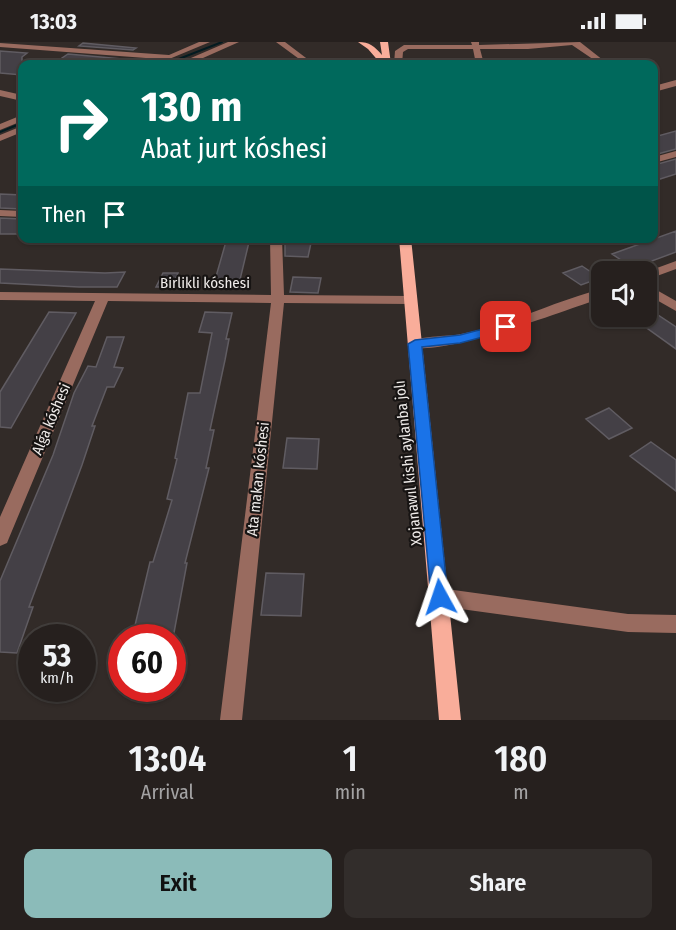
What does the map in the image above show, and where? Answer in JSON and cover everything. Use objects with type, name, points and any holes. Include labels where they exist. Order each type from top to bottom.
[{"type":"main road","points":[[362,42],[371,47],[382,60]]},
{"type":"main road","points":[[384,42],[386,60]]},
{"type":"main road","name":"Xojanawıl kishi aylanba jolı","points":[[405,243],[450,720]]},
{"type":"street","points":[[162,60],[206,42]]},
{"type":"street","points":[[193,60],[235,42]]},
{"type":"street","points":[[280,42],[305,60]]},
{"type":"street","points":[[398,60],[399,51],[407,47],[476,44],[528,47],[574,42],[599,60]]},
{"type":"street","points":[[476,44],[479,60]]},
{"type":"street","points":[[0,45],[170,57]]},
{"type":"street","points":[[198,58],[202,60]]},
{"type":"street","points":[[658,88],[676,83]]},
{"type":"street","points":[[0,93],[18,97]]},
{"type":"street","points":[[0,127],[18,120]]},
{"type":"street","points":[[0,140],[18,131]]},
{"type":"street","points":[[0,140],[18,141]]},
{"type":"street","points":[[658,159],[676,154]]},
{"type":"street","points":[[0,213],[18,214]]},
{"type":"street","name":"Ata makan kóshesi","points":[[231,720],[278,299],[276,243]]},
{"type":"street","points":[[657,272],[676,266]]},
{"type":"street","points":[[657,295],[676,307]]},
{"type":"street","name":"Birlikli kóshesi","points":[[0,296],[102,299],[410,300]]},
{"type":"street","points":[[415,344],[460,339],[506,327],[591,297]]},
{"type":"street","name":"Alǵa kóshesi","points":[[0,538],[102,299]]},
{"type":"street","points":[[440,597],[628,622],[676,624]]},
{"type":"building","points":[[83,43],[136,48],[133,50],[79,46]]},
{"type":"building","points":[[0,51],[27,53],[22,60],[18,60],[18,75],[0,73]]},
{"type":"building","points":[[68,54],[123,59],[122,60],[59,60]]},
{"type":"building","points":[[676,131],[676,149],[658,154],[658,136]]},
{"type":"building","points":[[676,159],[676,174],[658,180],[658,164]]},
{"type":"building","points":[[0,194],[18,195],[18,209],[0,208]]},
{"type":"building","points":[[0,218],[18,219],[18,234],[0,234]]},
{"type":"building","points":[[676,231],[676,252],[652,261],[622,261],[612,254],[643,243],[658,243],[658,237]]},
{"type":"building","points":[[226,243],[249,243],[238,288],[213,287]]},
{"type":"building","points":[[285,243],[311,243],[308,257],[285,256]]},
{"type":"building","points":[[582,266],[591,272],[591,281],[581,285],[563,273]]},
{"type":"building","points":[[0,269],[125,272],[117,287],[79,287],[0,283]]},
{"type":"building","points":[[163,273],[178,273],[172,287],[156,287]]},
{"type":"building","points":[[293,277],[321,278],[318,293],[290,292]]},
{"type":"building","points":[[49,312],[76,313],[11,428],[0,427],[0,392]]},
{"type":"building","points":[[205,312],[232,313],[226,339],[229,339],[210,430],[214,430],[206,468],[209,468],[185,563],[187,563],[176,624],[135,624],[150,562],[153,562],[172,500],[167,499],[177,459],[175,458],[188,393],[200,393],[212,333],[199,332]]},
{"type":"building","points":[[657,314],[676,327],[676,349],[645,327],[657,327]]},
{"type":"building","points":[[107,337],[124,337],[114,367],[123,368],[114,387],[107,387],[92,426],[95,426],[82,465],[29,607],[33,607],[27,624],[18,624],[17,653],[0,652],[0,581],[53,455],[74,393],[88,366],[96,367]]},
{"type":"building","points":[[609,408],[632,428],[609,439],[586,419]]},
{"type":"building","points":[[287,438],[319,439],[317,469],[283,468]]},
{"type":"building","points":[[651,442],[676,460],[676,491],[630,456]]},
{"type":"building","points":[[266,573],[304,574],[301,616],[261,615]]},
{"type":"waterway","points":[[176,60],[222,42]]},
{"type":"waterway","points":[[0,132],[18,125]]},
{"type":"route","points":[[440,597],[415,344],[460,339],[506,327]]}]
